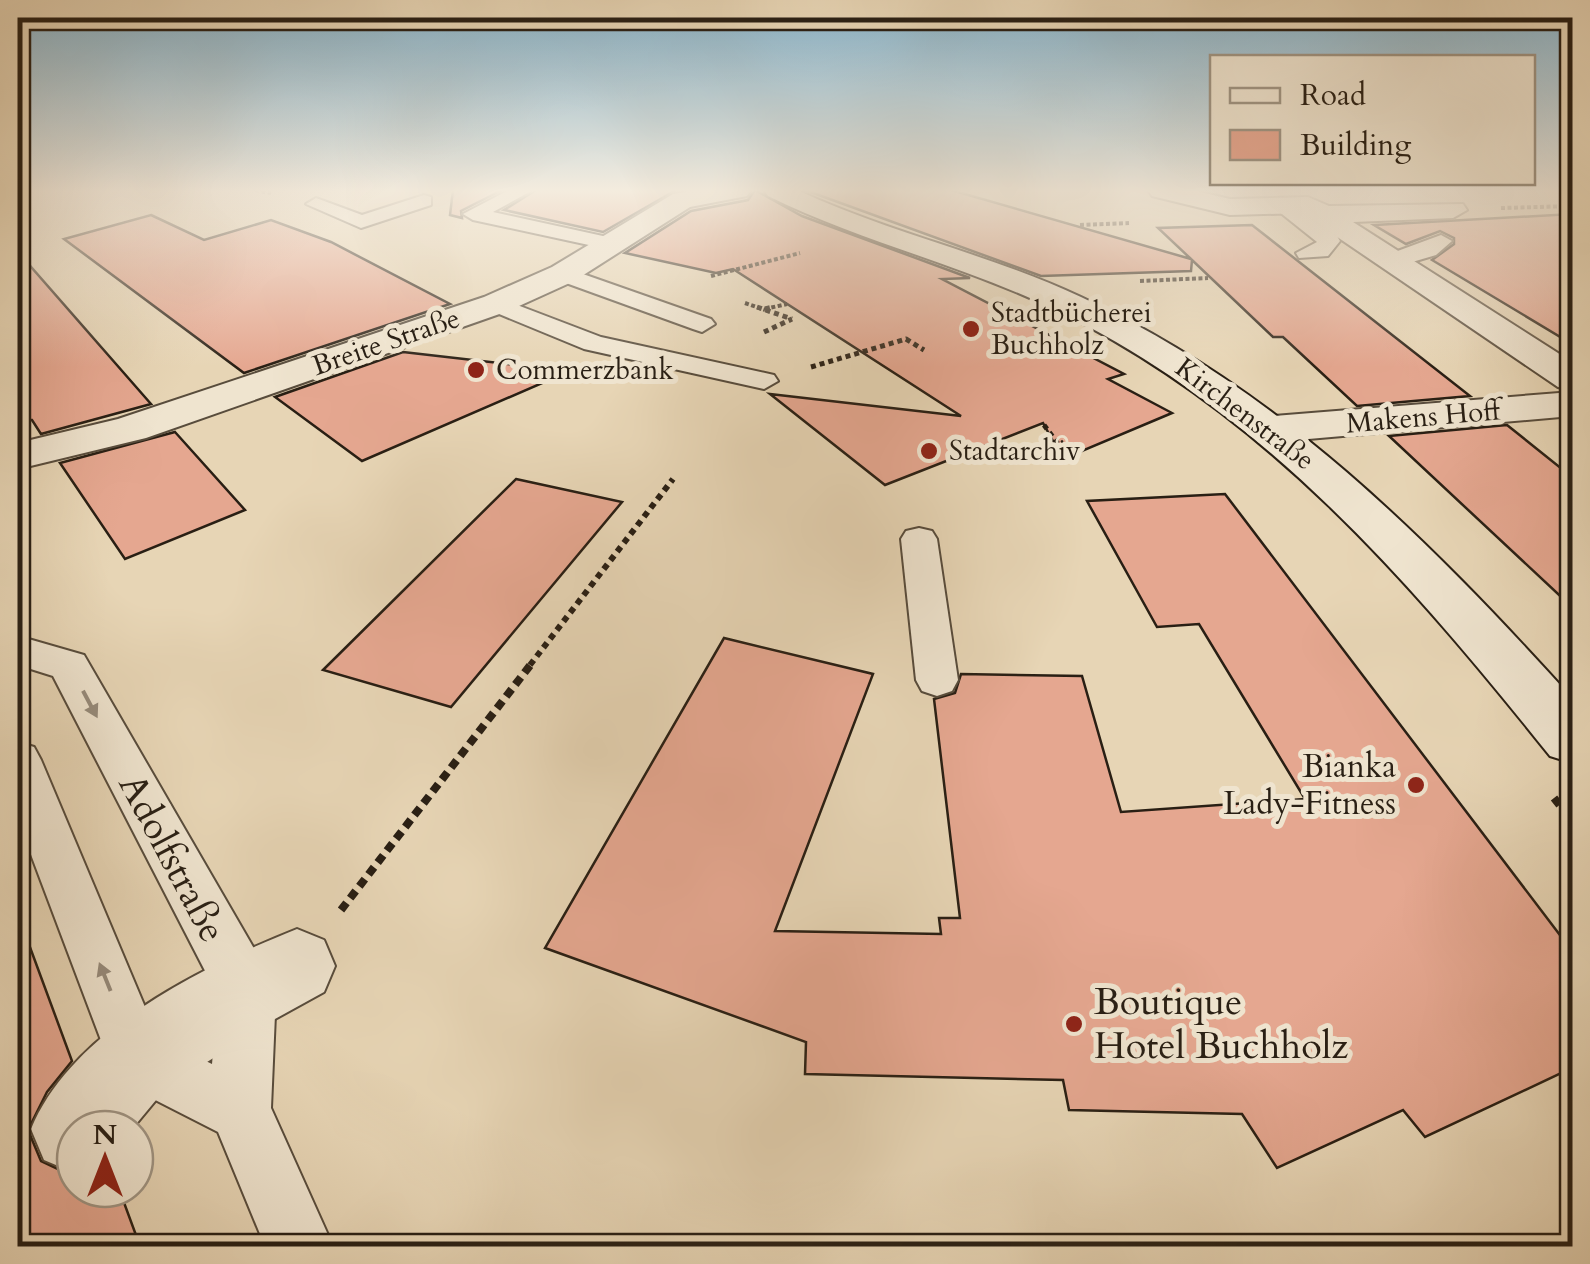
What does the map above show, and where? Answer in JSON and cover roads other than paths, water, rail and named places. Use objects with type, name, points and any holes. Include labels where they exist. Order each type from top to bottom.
[{"type":"street","name":"Breite Straße","points":[[18,456],[131,429],[496,304],[564,274],[604,249]]},
{"type":"street","name":"Kirchenstraße","points":[[933,249],[982,266],[1092,315],[1196,373],[1274,429],[1398,547],[1572,739]]},
{"type":"street","points":[[1374,249],[1572,379]]},
{"type":"street","name":"Makens Hoff","points":[[1274,429],[1572,404]]},
{"type":"street","points":[[93,1109],[138,1059],[272,978]]},
{"type":"lane","points":[[1307,252],[1322,249]]},
{"type":"lane","points":[[1392,261],[1429,249]]},
{"type":"lane","points":[[564,274],[702,324]]},
{"type":"lane","points":[[496,304],[593,343],[764,381]]},
{"type":"lane","points":[[919,539],[938,680]]},
{"type":"lane","name":"Adolfstraße","points":[[18,650],[69,666],[217,942],[272,978]]},
{"type":"lane","points":[[18,760],[138,1059],[240,1110]]},
{"type":"lane","points":[[272,978],[240,1110],[299,1246]]},
{"type":"place","name":"Stadtbücherei Buchholz","points":[[971,329]]},
{"type":"place","name":"Commerzbank","points":[[476,370]]},
{"type":"place","name":"Stadtarchiv","points":[[929,451]]},
{"type":"place","name":"Bianka Lady-Fitness","points":[[1416,785]]},
{"type":"place","name":"Boutique Hotel Buchholz","points":[[1074,1024]]}]
